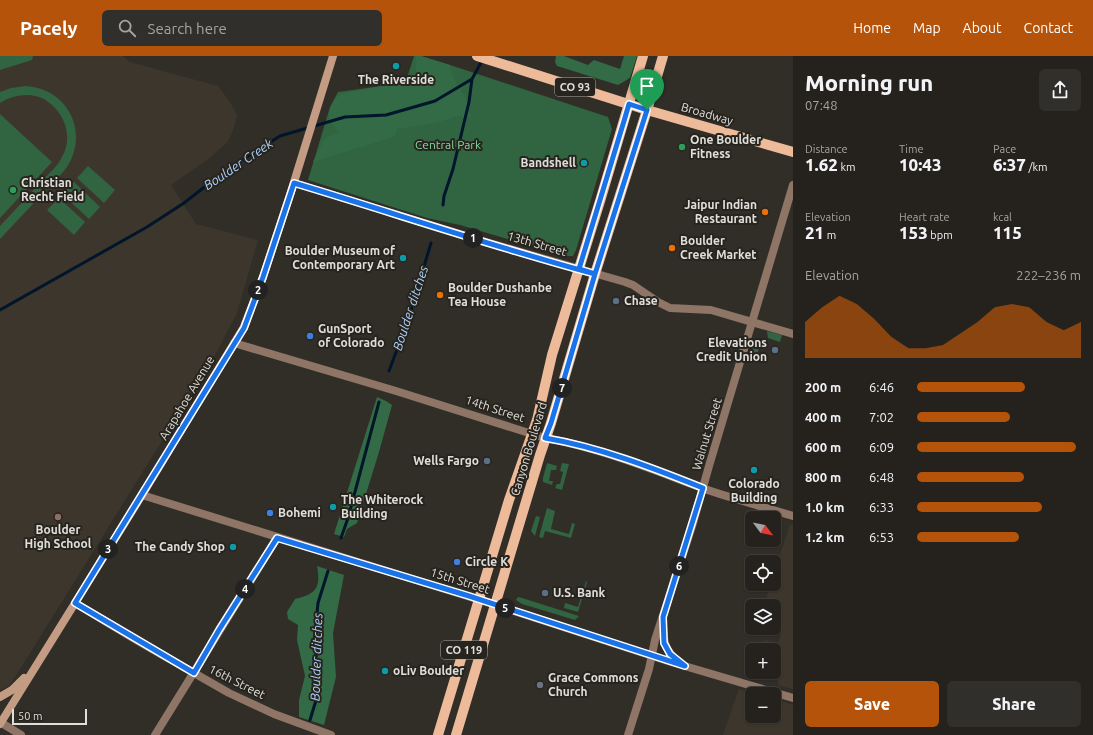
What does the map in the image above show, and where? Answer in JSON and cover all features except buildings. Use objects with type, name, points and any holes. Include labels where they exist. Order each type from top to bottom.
[{"type":"main road","name":"Arapahoe Avenue","points":[[0,723],[244,328],[294,183],[333,56]]},
{"type":"main road","name":"Broadway","points":[[477,56],[647,110],[793,152]]},
{"type":"main road","name":"Canyon Boulevard","points":[[438,735],[509,500],[532,434],[552,355],[643,56]]},
{"type":"main road","name":"Canyon Boulevard","points":[[456,735],[545,438],[551,423],[595,274],[663,56]]},
{"type":"main road","points":[[0,697],[12,690],[38,662]]},
{"type":"street","name":"13th Street","points":[[294,183],[634,285],[658,302],[670,308],[706,309],[793,334]]},
{"type":"street","name":"Walnut Street","points":[[628,735],[649,670],[651,655],[703,488],[793,185]]},
{"type":"street","name":"14th Street","points":[[234,343],[402,392],[545,438],[568,442],[637,464],[703,488],[793,516]]},
{"type":"street","name":"15th Street","points":[[142,495],[480,600],[685,666],[793,698]]},
{"type":"street","points":[[155,735],[277,538]]},
{"type":"street","name":"16th Street","points":[[75,603],[194,673],[254,706],[298,724],[331,735]]},
{"type":"street","points":[[663,617],[664,643],[670,654],[685,666]]},
{"type":"street","points":[[0,723],[21,735]]},
{"type":"shaded area","name":"Boulder High School","points":[[28,56],[123,56],[130,62],[218,86],[230,102],[237,115],[234,128],[228,142],[207,160],[171,185],[196,224],[258,240],[237,313],[213,359],[17,674],[9,686],[0,690],[0,64]]},
{"type":"shaded area","points":[[790,524],[793,525],[793,689],[778,685],[779,681],[773,679],[781,679],[781,643],[778,643],[781,635],[781,599],[766,599],[769,591],[781,591],[780,555]]},
{"type":"shaded area","points":[[765,640],[775,643],[764,643]]},
{"type":"shaded area","points":[[739,689],[745,691],[745,723],[781,723],[781,701],[793,705],[793,735],[723,735]]},
{"type":"green space","points":[[0,56],[33,56],[32,60],[0,70]]},
{"type":"green space","name":"Central Park","points":[[414,56],[421,56],[450,65],[608,117],[612,129],[573,256],[565,256],[460,225],[427,218],[308,180],[330,107],[338,92],[382,86],[390,82],[406,81]]},
{"type":"green space","points":[[416,56],[421,56],[450,65],[453,77],[466,99],[471,118],[458,116],[436,123],[397,129],[395,136],[391,138],[313,162],[324,139],[339,132],[332,124],[329,116],[330,108],[337,97],[340,94],[407,81],[416,75]]},
{"type":"green space","points":[[556,56],[564,56],[588,65],[594,60],[620,69],[624,56],[637,56],[630,78],[618,85],[557,66],[555,62]]},
{"type":"green space","points":[[26,86],[41,89],[54,96],[64,105],[72,116],[76,143],[72,157],[64,171],[0,239],[0,226],[58,163],[62,157],[67,141],[67,133],[62,117],[51,104],[44,99],[22,95],[10,98],[0,103],[0,92],[11,88]]},
{"type":"green space","name":"Christian Recht Field","points":[[0,114],[52,162],[0,218]]},
{"type":"green space","points":[[88,166],[115,190],[104,203],[77,178]]},
{"type":"green space","points":[[74,182],[100,207],[89,219],[62,194]]},
{"type":"green space","points":[[59,198],[85,222],[74,235],[47,210]]},
{"type":"green space","points":[[767,331],[782,335],[780,342],[768,338]]},
{"type":"green space","points":[[754,341],[761,343],[756,357],[752,347]]},
{"type":"green space","points":[[377,397],[392,405],[357,523],[347,529],[344,537],[334,534]]},
{"type":"green space","points":[[547,463],[557,466],[556,470],[551,470],[549,481],[553,481],[552,485],[543,482]]},
{"type":"green space","points":[[562,463],[569,464],[562,490],[555,488],[557,484],[560,484],[563,472],[560,471]]},
{"type":"green space","points":[[547,508],[555,511],[551,529],[569,534],[572,523],[575,524],[571,538],[545,531],[543,538],[539,537]]},
{"type":"green space","points":[[536,516],[540,517],[535,536],[531,531]]},
{"type":"green space","points":[[317,566],[344,575],[333,633],[336,677],[324,725],[299,717],[299,700],[305,676],[297,640],[298,625],[288,619],[287,612],[295,599],[308,595],[315,589],[318,580]]},
{"type":"green space","points":[[586,581],[587,582],[578,612],[564,608],[565,603],[578,607]]},
{"type":"green space","points":[[518,597],[579,616],[575,620],[522,604],[516,600]]},
{"type":"waterway","name":"Boulder Creek","points":[[0,310],[147,227],[184,203],[225,171],[280,136],[345,117],[386,115],[435,101],[472,79],[483,59]]},
{"type":"waterway","name":"Boulder ditches","points":[[443,205],[444,196],[453,169],[469,102],[472,79]]},
{"type":"waterway","name":"Boulder ditches","points":[[389,371],[408,320],[431,243]]},
{"type":"waterway","name":"Boulder ditches","points":[[341,538],[348,518],[379,402]]},
{"type":"waterway","name":"Boulder ditches","points":[[310,720],[317,697],[316,652],[314,642],[318,603],[328,571]]},
{"type":"place","name":"The Riverside","points":[[396,66]]},
{"type":"place","name":"One Boulder Fitness","points":[[682,147]]},
{"type":"place","name":"Bandshell","points":[[584,163]]},
{"type":"place","name":"Christian Recht Field","points":[[13,190]]},
{"type":"place","name":"Jaipur Indian Restaurant","points":[[765,212]]},
{"type":"place","name":"Boulder Creek Market","points":[[672,248]]},
{"type":"place","name":"Boulder Museum of Contemporary Art","points":[[403,258]]},
{"type":"place","name":"Boulder Dushanbe Tea House","points":[[440,295]]},
{"type":"place","name":"Chase","points":[[616,301]]},
{"type":"place","name":"GunSport of Colorado","points":[[310,336]]},
{"type":"place","name":"Elevations Credit Union","points":[[775,350]]},
{"type":"place","name":"Wells Fargo","points":[[487,461]]},
{"type":"place","name":"Colorado Building","points":[[754,470]]},
{"type":"place","name":"The Whiterock Building","points":[[333,507]]},
{"type":"place","name":"Bohemi","points":[[270,513]]},
{"type":"place","name":"Boulder High School","points":[[58,517]]},
{"type":"place","name":"The Candy Shop","points":[[233,547]]},
{"type":"place","name":"Circle K","points":[[457,562]]},
{"type":"place","name":"U.S. Bank","points":[[545,593]]},
{"type":"place","name":"oLiv Boulder","points":[[385,671]]},
{"type":"place","name":"Grace Commons Church","points":[[540,685]]},
{"type":"route","points":[[647,110],[595,274],[488,243],[294,183],[263,277],[244,328],[75,603],[194,673],[219,630],[277,538],[469,596],[685,666],[670,654],[664,643],[663,617],[703,488],[637,464],[568,442],[545,438],[551,423],[595,274],[579,269],[629,104],[647,110]]}]
